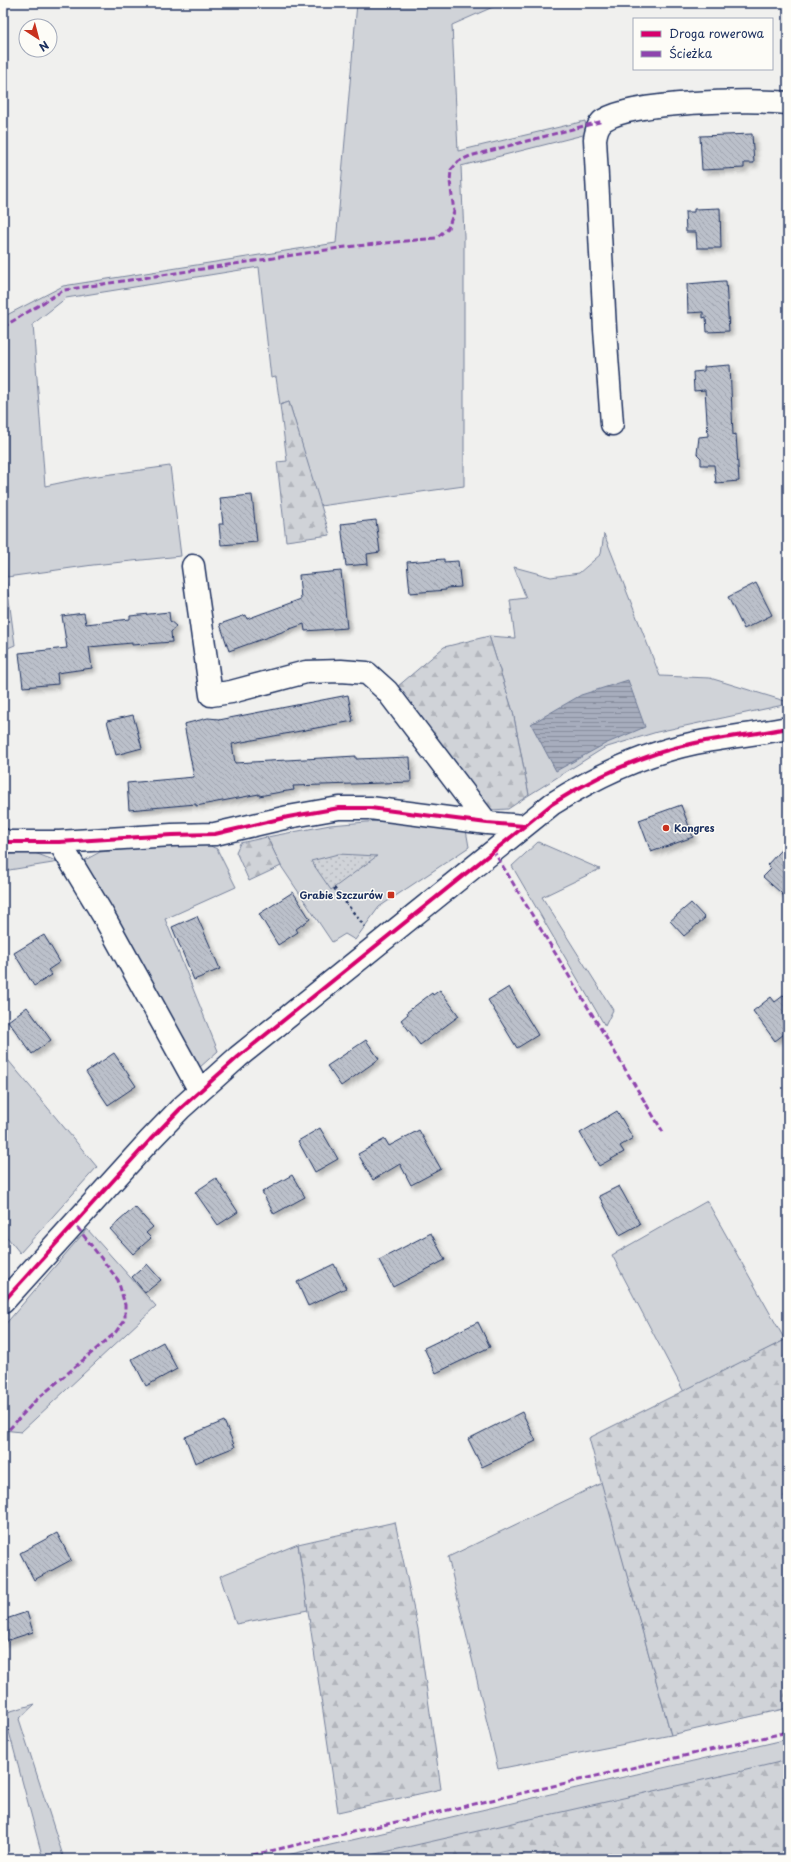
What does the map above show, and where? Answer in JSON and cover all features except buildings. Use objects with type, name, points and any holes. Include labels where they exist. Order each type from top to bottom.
[{"type":"street","points":[[612,424],[605,329],[595,139],[596,131],[603,121],[616,114],[646,109],[716,102],[788,103]]},
{"type":"street","points":[[193,566],[211,695],[230,692],[306,672],[341,671],[367,673],[387,691],[487,823]]},
{"type":"street","points":[[3,1302],[150,1140],[200,1091],[238,1057],[552,804],[574,790],[629,763],[695,743],[788,728]]},
{"type":"street","points":[[4,841],[59,842],[172,835],[216,834],[288,817],[339,808],[370,808],[487,823],[524,826]]},
{"type":"street","points":[[59,842],[102,915],[200,1091]]},
{"type":"path","points":[[334,888],[367,929]]},
{"type":"green space","points":[[357,3],[502,3],[452,25],[458,151],[585,121],[587,134],[461,166],[464,236],[464,486],[320,506],[289,402],[280,405],[276,377],[271,378],[259,267],[66,298],[33,324],[45,486],[83,478],[170,466],[181,556],[93,565],[7,577],[4,523],[6,577],[15,645],[3,650],[3,317],[63,286],[336,243]]},
{"type":"green space","points":[[289,402],[330,535],[286,541],[277,462],[287,461],[280,405]]},
{"type":"green space","points":[[604,534],[660,676],[710,678],[788,702],[788,704],[657,732],[604,748],[529,795],[513,712],[489,636],[515,638],[510,600],[526,598],[514,567],[551,577],[579,573],[601,554]]},
{"type":"green space","points":[[489,636],[513,712],[529,795],[508,809],[491,810],[466,783],[397,687],[444,647]]},
{"type":"green space","points":[[403,819],[466,830],[469,847],[379,907],[355,940],[345,934],[332,942],[281,866],[267,837],[330,825]]},
{"type":"green space","points":[[267,837],[281,866],[249,881],[236,852],[240,843]]},
{"type":"green space","points":[[538,842],[600,869],[542,897],[613,1010],[605,1026],[512,866]]},
{"type":"green space","points":[[206,844],[217,849],[236,887],[165,919],[218,1051],[199,1068],[84,868],[85,860],[100,852],[166,845]]},
{"type":"green space","points":[[32,852],[59,862],[3,871],[3,855]]},
{"type":"green space","points":[[338,854],[377,856],[331,890],[311,861]]},
{"type":"green space","points":[[8,1060],[97,1167],[20,1253],[3,1232],[3,1063]]},
{"type":"green space","points":[[707,1201],[785,1340],[684,1392],[612,1255]]},
{"type":"green space","points":[[87,1229],[156,1306],[21,1432],[3,1430],[3,1327]]},
{"type":"green space","points":[[785,1340],[788,1348],[788,1708],[671,1735],[589,1438]]},
{"type":"green space","points":[[602,1483],[671,1735],[498,1769],[448,1557]]},
{"type":"green space","points":[[395,1522],[418,1629],[441,1789],[338,1812],[298,1544]]},
{"type":"green space","points":[[298,1544],[308,1610],[236,1624],[220,1576]]},
{"type":"green space","points":[[35,1704],[19,1719],[64,1859],[43,1859],[4,1713]]},
{"type":"green space","points":[[788,1739],[788,1859],[270,1859]]},
{"type":"green space","points":[[788,1760],[788,1859],[354,1859],[738,1772]]},
{"type":"water","points":[[628,680],[645,727],[605,744],[556,771],[531,724],[581,695]]},
{"type":"marked path","points":[[3,327],[64,290],[346,247],[436,238],[448,228],[454,212],[450,181],[451,170],[459,161],[470,156],[603,121]]},
{"type":"marked path","points":[[493,850],[663,1132]]},
{"type":"marked path","points":[[3,1436],[35,1401],[115,1333],[125,1319],[125,1305],[118,1280],[74,1223]]},
{"type":"marked path","points":[[235,1859],[788,1732]]},
{"type":"cycle path","points":[[3,1302],[180,1109],[238,1057],[552,804],[603,775],[657,753],[695,743],[788,728]]},
{"type":"cycle path","points":[[3,840],[5,842],[59,842],[172,835],[215,834],[288,817],[339,808],[370,808],[487,823],[524,826]]},
{"type":"place","name":"Kongres","points":[[666,828]]},
{"type":"place","name":"Grabie Szczurów","points":[[391,895]]}]
